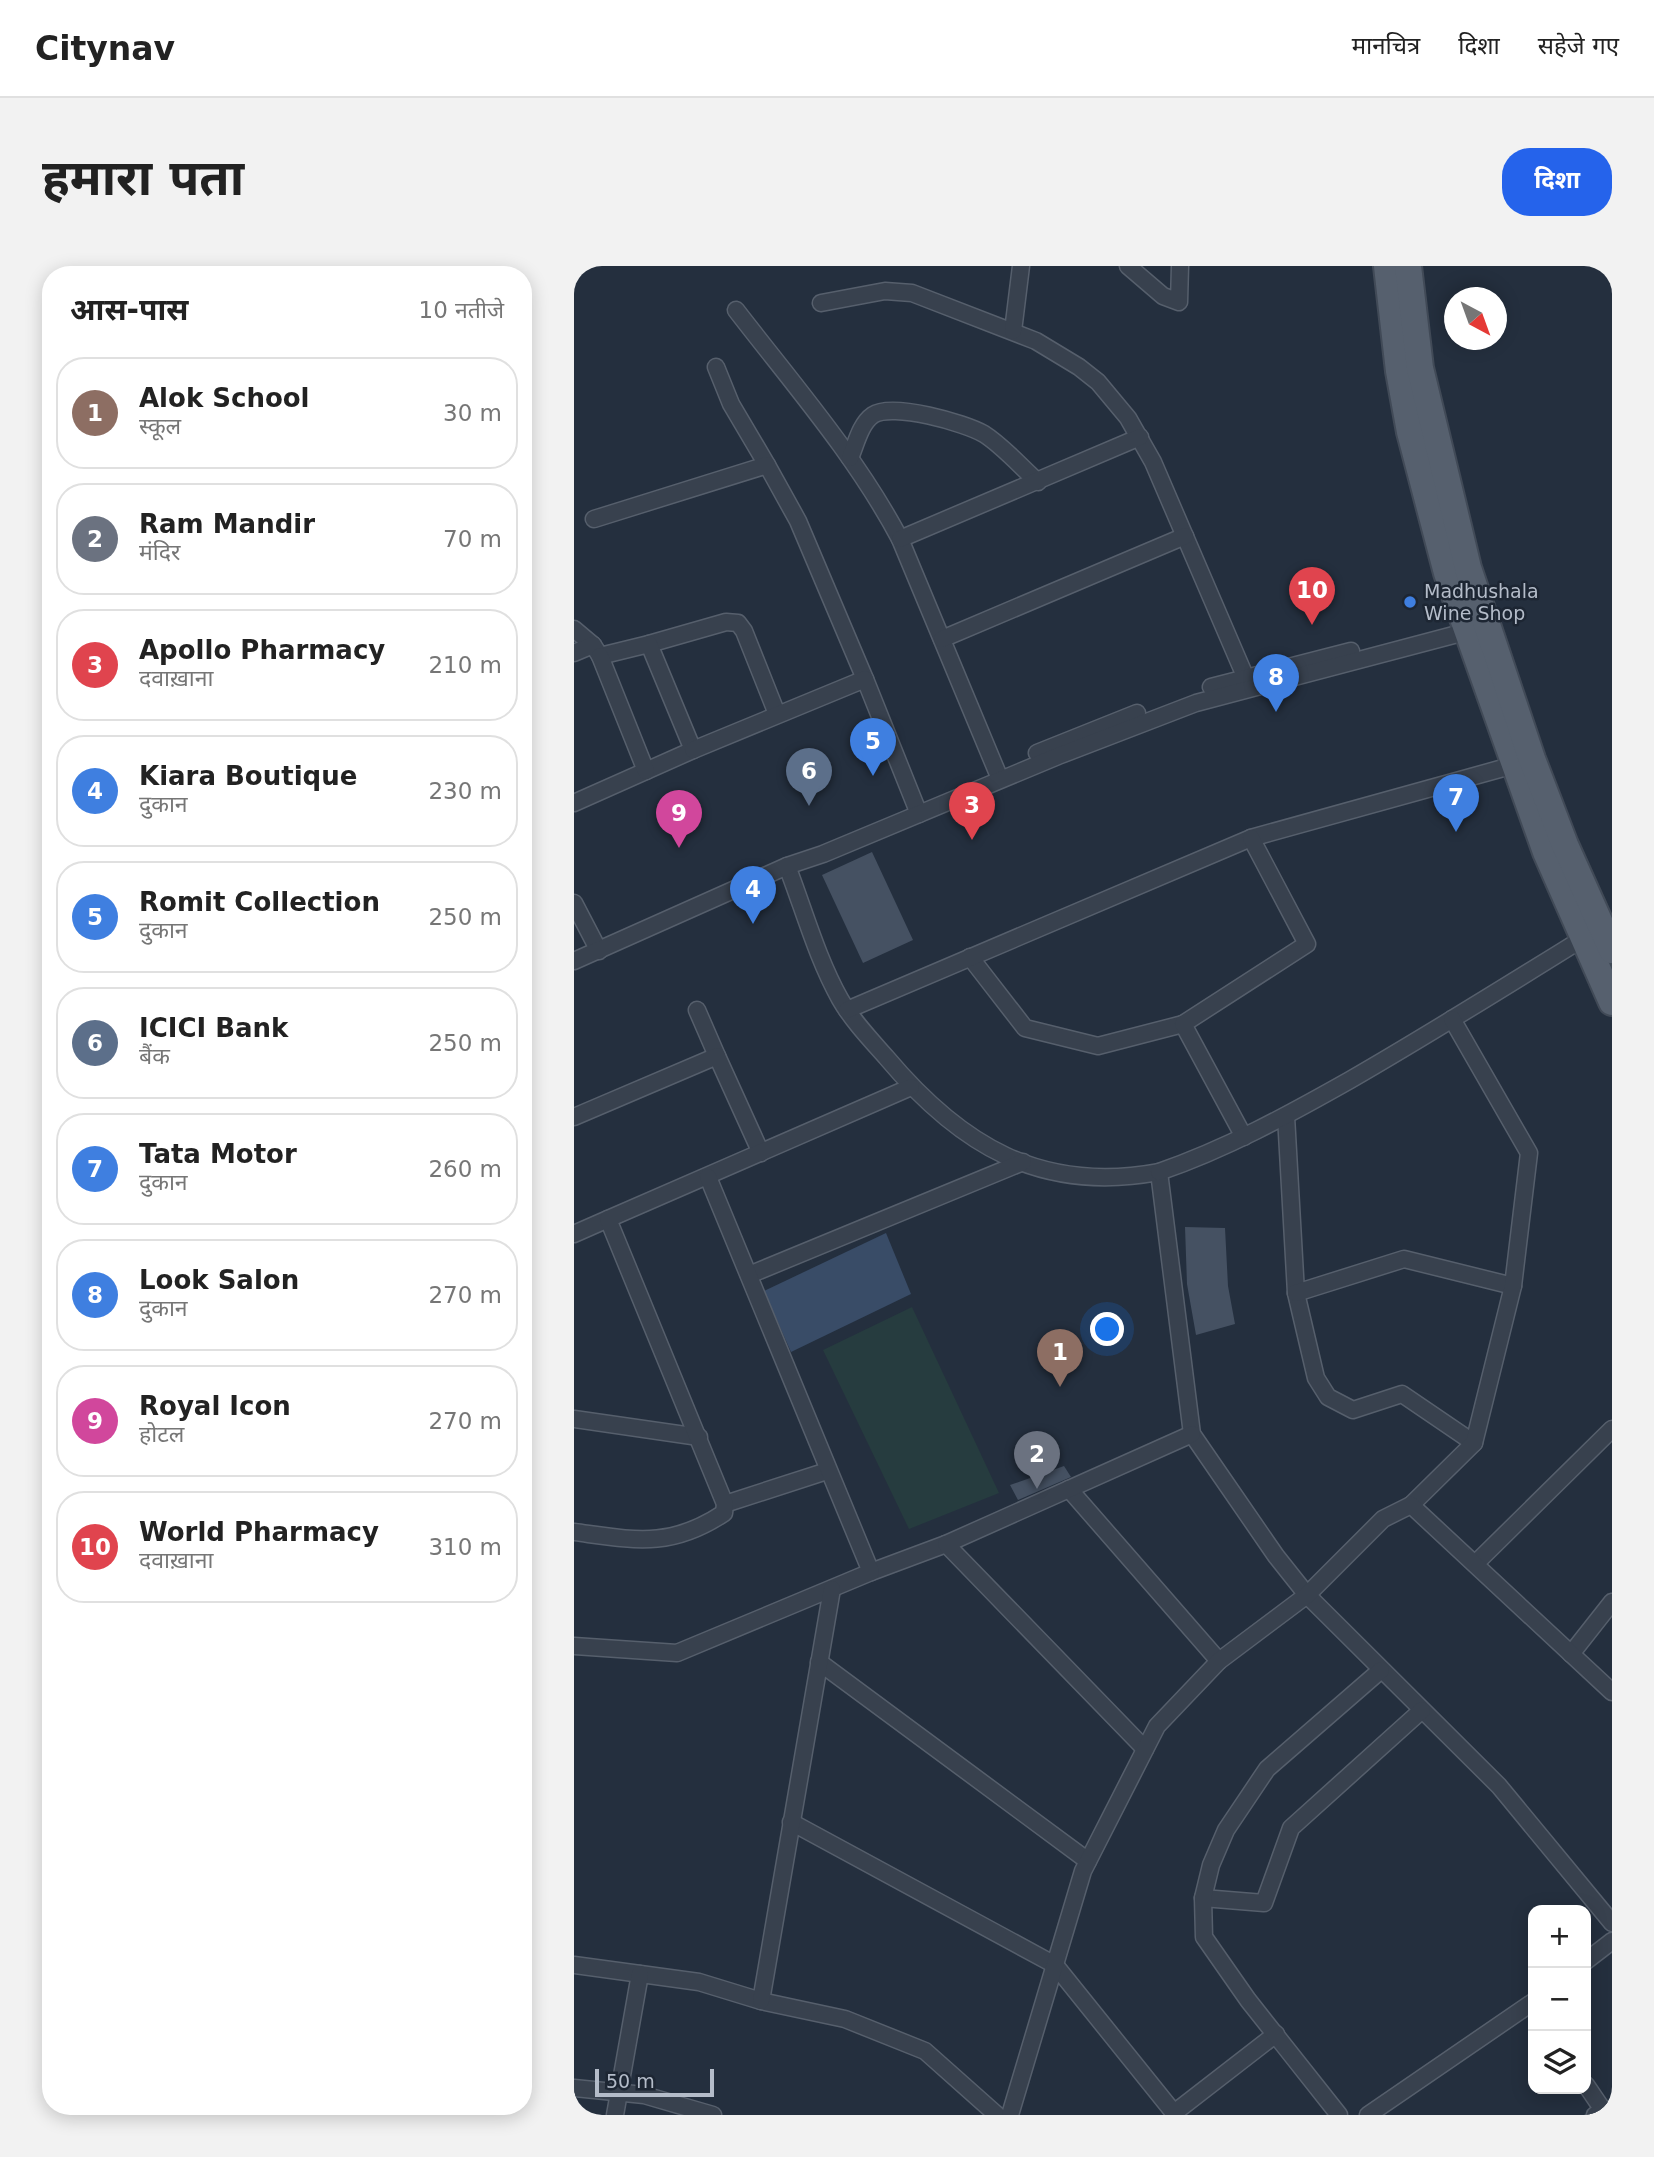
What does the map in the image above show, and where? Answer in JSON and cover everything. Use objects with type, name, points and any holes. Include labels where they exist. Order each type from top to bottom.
[{"type":"main road","points":[[1387,266],[1399,371],[1410,432],[1465,632],[1582,939],[1612,1002]]},
{"type":"main road","points":[[1408,266],[1420,369],[1468,568],[1536,771],[1565,845],[1612,950]]},
{"type":"street","points":[[1013,331],[1021,266]]},
{"type":"street","points":[[1128,266],[1163,296],[1179,302],[1180,266]]},
{"type":"street","points":[[821,303],[897,291],[1013,331],[1056,351],[1114,398],[1140,437],[1247,681]]},
{"type":"street","points":[[736,310],[850,458],[882,505],[900,539],[998,775]]},
{"type":"street","points":[[716,367],[731,404],[798,521],[917,808]]},
{"type":"street","points":[[850,458],[869,418],[881,411],[901,411],[935,418],[984,434],[1038,482]]},
{"type":"street","points":[[900,539],[1140,437]]},
{"type":"street","points":[[594,519],[766,465]]},
{"type":"street","points":[[942,639],[1185,536]]},
{"type":"street","points":[[574,653],[649,644],[726,622],[738,623],[744,631],[778,714]]},
{"type":"street","points":[[574,629],[597,651],[646,771]]},
{"type":"street","points":[[574,961],[787,866],[823,854],[917,808],[998,775],[1106,724],[1386,642],[1404,646],[1465,632]]},
{"type":"street","points":[[649,644],[693,750]]},
{"type":"street","points":[[574,803],[693,750],[865,679]]},
{"type":"street","points":[[846,1010],[1251,838],[1514,765]]},
{"type":"street","points":[[970,957],[1025,1028],[1098,1046],[1183,1024],[1307,944],[1251,838]]},
{"type":"street","points":[[787,866],[834,987],[846,1010],[911,1087],[937,1114],[961,1131],[1023,1162],[1072,1175],[1129,1177],[1158,1172],[1244,1137],[1286,1116],[1452,1019],[1582,939]]},
{"type":"street","points":[[574,903],[599,951]]},
{"type":"street","points":[[697,1010],[761,1153]]},
{"type":"street","points":[[1010,2115],[1088,1861],[1157,1726],[1219,1661],[1307,1595],[1383,1519],[1411,1505],[1474,1443],[1513,1286],[1529,1153],[1452,1019]]},
{"type":"street","points":[[1183,1024],[1244,1137]]},
{"type":"street","points":[[574,1116],[717,1056]]},
{"type":"street","points":[[574,1234],[911,1087]]},
{"type":"street","points":[[1286,1116],[1296,1293],[1316,1378],[1328,1397],[1353,1410],[1402,1394],[1474,1443]]},
{"type":"street","points":[[749,1275],[1023,1162]]},
{"type":"street","points":[[1158,1172],[1192,1434],[1276,1556],[1307,1595],[1499,1786],[1612,1923]]},
{"type":"street","points":[[708,1177],[827,1471],[871,1572]]},
{"type":"street","points":[[574,1532],[647,1542],[698,1531],[724,1513],[725,1504],[608,1219]]},
{"type":"street","points":[[1296,1293],[1404,1259],[1513,1286]]},
{"type":"street","points":[[574,1419],[699,1437]]},
{"type":"street","points":[[1476,1563],[1612,1429]]},
{"type":"street","points":[[574,1646],[677,1653],[871,1572],[946,1545],[1192,1434]]},
{"type":"street","points":[[725,1504],[827,1471]]},
{"type":"street","points":[[1069,1489],[1219,1661]]},
{"type":"street","points":[[1411,1505],[1612,1692]]},
{"type":"street","points":[[946,1545],[1145,1749]]},
{"type":"street","points":[[761,2001],[832,1589]]},
{"type":"street","points":[[1571,1654],[1612,1602]]},
{"type":"street","points":[[819,1662],[1088,1861]]},
{"type":"street","points":[[1339,2115],[1204,1937],[1203,1898],[1211,1865],[1226,1830],[1267,1769],[1381,1670]]},
{"type":"street","points":[[1203,1898],[1264,1903],[1291,1828],[1422,1710]]},
{"type":"street","points":[[791,1822],[1055,1965],[1174,2113],[1276,2034]]},
{"type":"street","points":[[1591,1957],[1612,1941]]},
{"type":"street","points":[[574,1965],[699,1982],[761,2001],[845,2019],[925,2051],[997,2115]]},
{"type":"street","points":[[615,2115],[641,1974]]},
{"type":"street","points":[[1368,2115],[1528,2008]]},
{"type":"street","points":[[574,2088],[643,2095],[713,2115]]},
{"type":"street","points":[[1591,2094],[1601,2113]]},
{"type":"green space","points":[[912,1307],[999,1493],[909,1529],[823,1350]]},
{"type":"water","points":[[886,1233],[911,1294],[791,1352],[764,1291]]},
{"type":"building","points":[[872,852],[913,940],[863,963],[822,875]]},
{"type":"building","points":[[1185,1227],[1225,1228],[1228,1286],[1235,1324],[1196,1335],[1187,1284]]},
{"type":"building","points":[[1064,1466],[1071,1477],[1018,1500],[1010,1485]]},
{"type":"place","name":"Madhushala Wine Shop","points":[[1410,602]]},
{"type":"place","name":"World Pharmacy","points":[[1312,625]]},
{"type":"place","name":"Look Salon","points":[[1276,712]]},
{"type":"place","name":"Romit Collection","points":[[873,776]]},
{"type":"place","name":"ICICI Bank","points":[[809,806]]},
{"type":"place","name":"Tata Motor","points":[[1456,832]]},
{"type":"place","name":"Apollo Pharmacy","points":[[972,840]]},
{"type":"place","name":"Royal Icon","points":[[679,848]]},
{"type":"place","name":"Kiara Boutique","points":[[753,924]]},
{"type":"place","name":"Alok School","points":[[1060,1387]]},
{"type":"place","name":"Ram Mandir","points":[[1037,1489]]}]
